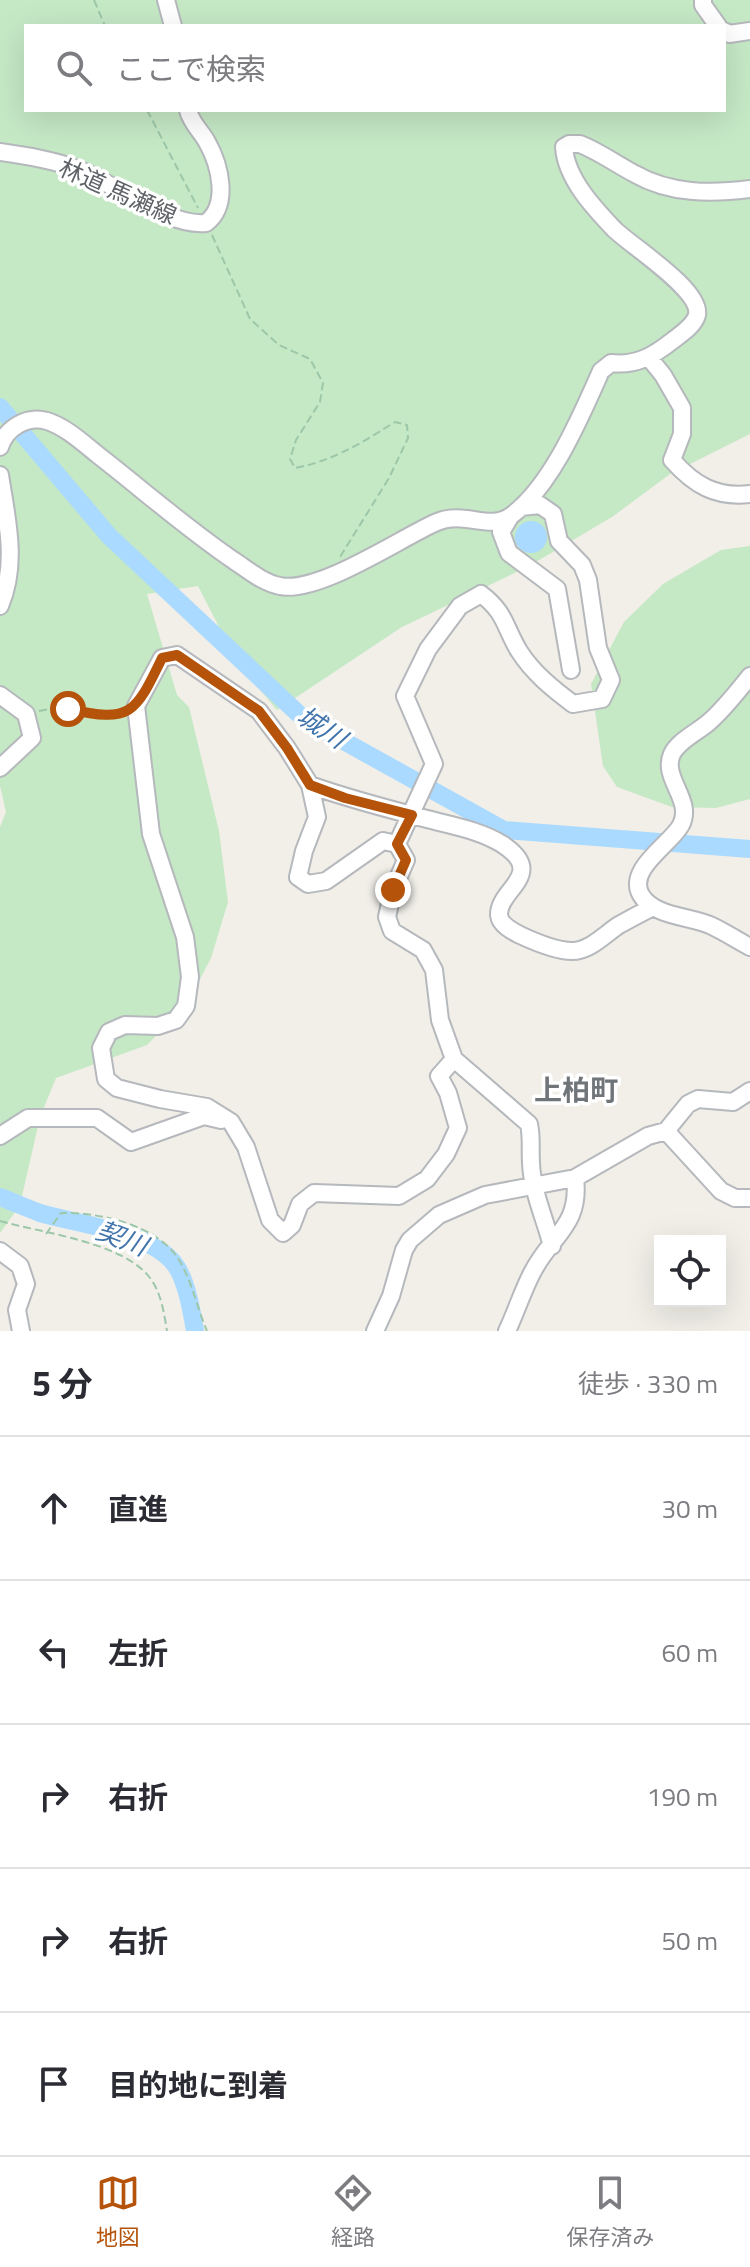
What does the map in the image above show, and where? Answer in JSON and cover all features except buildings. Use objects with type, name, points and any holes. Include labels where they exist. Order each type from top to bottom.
[{"type":"street","points":[[166,0],[172,24]]},
{"type":"street","points":[[703,0],[703,5],[717,24]]},
{"type":"street","points":[[726,32],[750,31]]},
{"type":"street","name":"林道 馬瀬線","points":[[0,152],[78,169],[157,210],[183,220],[206,223],[214,217],[221,195],[219,172],[208,143],[188,112]]},
{"type":"street","points":[[571,670],[557,589],[509,553],[501,532],[561,454],[601,371],[611,363],[650,359],[689,328],[697,315],[696,304],[682,285],[616,230],[589,201],[565,162],[564,147],[580,144],[658,185],[688,191],[750,189]]},
{"type":"street","points":[[650,359],[682,408],[682,434],[672,460],[691,481],[730,496],[750,494]]},
{"type":"street","points":[[0,447],[3,435],[13,426],[46,421],[72,435],[205,541],[253,574],[281,586],[303,585],[352,567],[438,521],[458,516],[492,524],[540,505],[553,514],[559,541],[582,565],[588,580],[598,648],[611,680],[602,699],[573,704],[544,682],[519,651],[499,607],[481,594],[460,606],[428,649],[405,696],[434,764],[397,844]]},
{"type":"street","points":[[0,475],[11,557],[9,584],[0,606]]},
{"type":"street","points":[[454,1059],[439,1076],[448,1093],[458,1128],[446,1154],[427,1179],[399,1196],[314,1193],[300,1204],[292,1225],[283,1233],[270,1220],[246,1147],[231,1122],[207,1107],[117,1088],[106,1079],[101,1048],[109,1032],[125,1025],[158,1026],[176,1020],[186,1006],[190,977],[185,937],[151,834],[136,706],[162,658],[177,655],[259,711],[310,785],[317,817],[298,877],[308,884],[326,881],[383,841],[397,844],[406,860],[393,890],[387,917],[392,931],[423,950],[434,970],[440,1020],[454,1059],[529,1124],[535,1185],[552,1246]]},
{"type":"street","points":[[750,676],[711,721],[672,754],[670,767],[685,807],[679,828],[646,865],[638,881],[640,893],[651,908],[711,926],[750,947]]},
{"type":"street","points":[[0,695],[26,714],[32,738],[0,768]]},
{"type":"street","points":[[310,785],[345,798],[480,833],[504,846],[522,870],[517,883],[504,899],[499,913],[501,923],[517,934],[547,946],[573,951],[590,946],[651,908]]},
{"type":"street","points":[[375,1331],[391,1296],[404,1250],[410,1240],[439,1215],[485,1195],[575,1178],[648,1136],[666,1131],[688,1104],[698,1099],[733,1102],[750,1091]]},
{"type":"street","points":[[0,1136],[28,1118],[97,1118],[131,1142],[204,1116],[231,1122]]},
{"type":"street","points":[[666,1131],[721,1191],[735,1198],[750,1198]]},
{"type":"street","points":[[507,1331],[532,1273],[572,1218],[577,1196],[575,1178]]},
{"type":"street","points":[[0,1251],[20,1266],[26,1284],[17,1310],[21,1331]]},
{"type":"path","points":[[94,0],[104,24]]},
{"type":"path","points":[[148,112],[206,223],[250,319],[279,345],[310,359],[323,383],[320,402],[296,440],[290,459],[295,468],[313,465],[350,450],[395,422],[407,425],[408,438],[389,478],[349,546],[325,577]]},
{"type":"path","points":[[26,714],[48,708],[101,717],[120,715],[136,706]]},
{"type":"path","points":[[46,1234],[61,1213],[88,1212],[149,1234],[178,1257],[207,1331]]},
{"type":"path","points":[[0,1221],[86,1243],[128,1259],[153,1280],[167,1331]]},
{"type":"green space","points":[[0,0],[750,0],[750,434],[670,474],[612,517],[529,566],[402,627],[277,710],[237,662],[198,586],[147,594],[177,695],[189,707],[219,831],[228,902],[211,958],[186,1006],[147,1045],[56,1078],[40,1117],[20,1205],[0,1233],[0,827],[6,812],[0,786]]},
{"type":"green space","points":[[750,546],[750,799],[716,808],[672,807],[617,787],[603,766],[591,684],[624,622],[663,584],[721,550]]},
{"type":"water","points":[[531,521],[542,526],[547,537],[542,548],[531,553],[520,548],[515,537],[520,526]]},
{"type":"waterway","name":"城川","points":[[0,407],[109,536],[304,719],[504,830],[750,849]]},
{"type":"waterway","name":"契川","points":[[0,1197],[40,1213],[133,1237],[165,1254],[183,1280],[195,1331]]},
{"type":"district","name":"上柏町","points":[[576,1089]]},
{"type":"route","points":[[68,709],[101,717],[120,715],[136,706],[162,658],[177,655],[259,711],[310,785],[345,798],[412,815],[397,844],[406,860],[393,890]]}]
